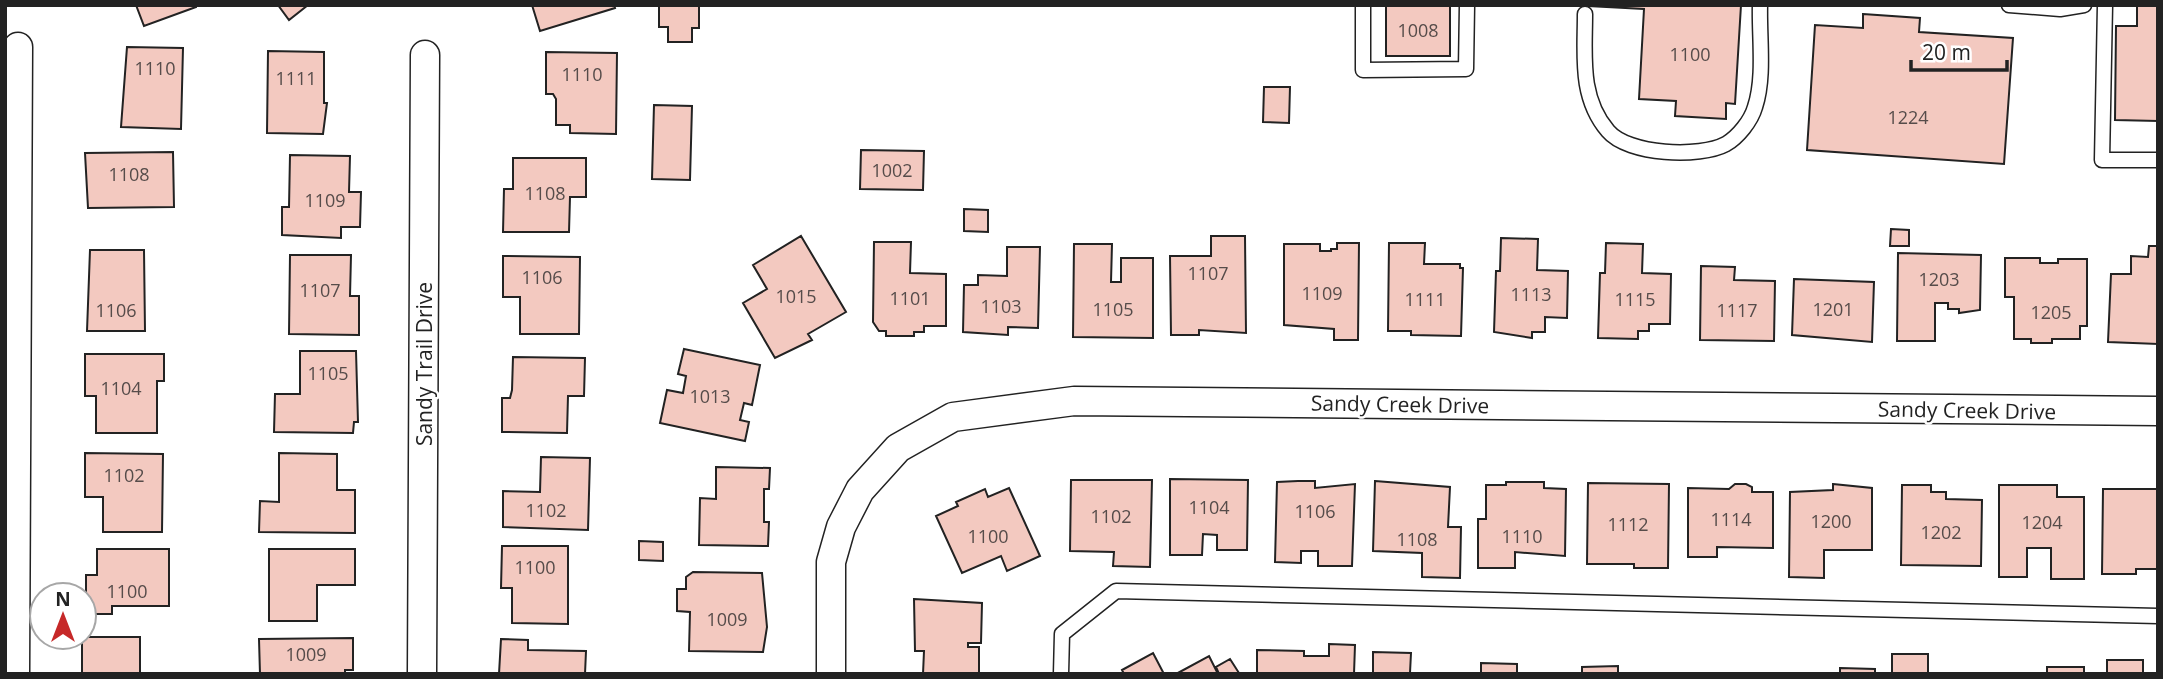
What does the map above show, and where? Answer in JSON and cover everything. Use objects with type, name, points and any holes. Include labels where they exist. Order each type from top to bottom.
[{"type":"street","points":[[15,674],[18,47]]},
{"type":"street","name":"Sandy Trail Drive","points":[[422,674],[425,55]]},
{"type":"street","name":"Sandy Creek Drive","points":[[831,674],[831,562],[841,527],[860,490],[898,448],[953,417],[1074,401],[2158,411]]},
{"type":"lane","points":[[1363,5],[1363,71],[1466,69],[1467,5]]},
{"type":"lane","points":[[1586,13],[1584,80],[1591,102],[1609,132],[1625,143],[1646,150],[1692,151],[1725,144],[1747,125],[1756,107],[1760,5]]},
{"type":"lane","points":[[2009,5],[2060,9],[2084,5]]},
{"type":"lane","points":[[2105,5],[2102,160],[2158,160]]},
{"type":"lane","points":[[1061,674],[1062,634],[1116,591],[2158,615]]},
{"type":"building","points":[[136,5],[196,5],[196,7],[144,26]]},
{"type":"building","points":[[278,5],[308,5],[289,20]]},
{"type":"building","points":[[532,5],[614,5],[615,8],[540,31]]},
{"type":"building","points":[[659,5],[699,5],[699,28],[692,28],[692,42],[668,42],[668,27],[659,27]]},
{"type":"building","points":[[1386,5],[1450,5],[1450,56],[1386,56]]},
{"type":"building","points":[[1569,5],[1741,5],[1735,104],[1726,103],[1726,119],[1675,116],[1676,101],[1639,99],[1644,9]]},
{"type":"building","points":[[2137,5],[2158,5],[2158,121],[2115,120],[2116,26],[2137,26]]},
{"type":"building","points":[[1863,14],[1920,18],[1919,32],[2013,38],[2004,164],[1807,150],[1815,25],[1863,28]]},
{"type":"building","points":[[127,47],[183,48],[181,129],[121,127]]},
{"type":"building","points":[[268,51],[324,52],[324,103],[327,103],[323,134],[267,133]]},
{"type":"building","points":[[546,52],[617,53],[616,134],[570,133],[570,125],[556,125],[556,99],[553,94],[546,94]]},
{"type":"building","points":[[1264,87],[1290,87],[1289,123],[1263,122]]},
{"type":"building","points":[[654,105],[692,106],[690,180],[652,179]]},
{"type":"building","points":[[861,150],[924,151],[923,190],[860,189]]},
{"type":"building","points":[[173,152],[174,207],[88,208],[85,153]]},
{"type":"building","points":[[290,155],[350,156],[349,192],[361,192],[360,227],[341,227],[341,238],[282,235],[282,207],[289,207]]},
{"type":"building","points":[[513,158],[586,158],[586,197],[570,197],[569,232],[503,232],[504,189],[513,189]]},
{"type":"building","points":[[964,209],[988,210],[988,232],[964,231]]},
{"type":"building","points":[[1891,229],[1909,230],[1909,246],[1890,246]]},
{"type":"building","points":[[801,236],[846,312],[808,334],[812,340],[775,358],[743,303],[767,289],[753,265]]},
{"type":"building","points":[[1211,236],[1245,236],[1246,333],[1199,330],[1199,335],[1171,335],[1170,256],[1211,256]]},
{"type":"building","points":[[1501,238],[1538,239],[1537,270],[1568,271],[1567,318],[1545,317],[1545,332],[1532,332],[1532,338],[1494,332],[1496,271],[1500,271]]},
{"type":"building","points":[[874,242],[911,242],[910,273],[946,274],[946,326],[924,326],[924,332],[914,332],[914,336],[886,336],[886,331],[879,331],[873,322]]},
{"type":"building","points":[[1337,243],[1359,243],[1358,340],[1334,340],[1334,329],[1284,325],[1284,244],[1320,244],[1320,251],[1331,251],[1337,249]]},
{"type":"building","points":[[1389,243],[1425,243],[1424,264],[1460,264],[1460,268],[1463,268],[1461,336],[1411,335],[1411,331],[1388,331]]},
{"type":"building","points":[[1606,243],[1643,244],[1642,273],[1671,274],[1670,324],[1649,324],[1649,331],[1638,331],[1638,339],[1598,338],[1600,273],[1605,273]]},
{"type":"building","points":[[1074,244],[1112,244],[1111,282],[1121,282],[1121,258],[1153,258],[1153,338],[1073,337]]},
{"type":"building","points":[[2149,246],[2158,246],[2158,344],[2108,342],[2111,274],[2131,274],[2131,256],[2148,257]]},
{"type":"building","points":[[1007,247],[1040,247],[1038,328],[1008,327],[1008,335],[963,332],[964,285],[978,285],[978,275],[1007,276]]},
{"type":"building","points":[[90,250],[144,250],[145,331],[87,331]]},
{"type":"building","points":[[1898,253],[1981,255],[1980,310],[1959,313],[1959,309],[1948,309],[1948,303],[1935,303],[1935,341],[1897,341]]},
{"type":"building","points":[[290,255],[351,255],[350,296],[359,296],[359,335],[289,334]]},
{"type":"building","points":[[503,256],[580,257],[579,334],[520,334],[520,297],[503,297]]},
{"type":"building","points":[[2005,258],[2040,258],[2040,263],[2058,263],[2058,259],[2087,259],[2087,326],[2080,326],[2080,339],[2052,339],[2052,343],[2031,343],[2031,339],[2014,339],[2014,297],[2005,297]]},
{"type":"building","points":[[1701,266],[1735,267],[1734,280],[1775,281],[1774,341],[1700,340]]},
{"type":"building","points":[[1794,279],[1874,282],[1872,342],[1792,335]]},
{"type":"building","points":[[684,349],[760,365],[752,405],[744,403],[740,420],[749,422],[745,441],[660,423],[667,390],[683,393],[686,376],[678,374]]},
{"type":"building","points":[[300,351],[356,351],[358,422],[354,422],[353,433],[274,432],[275,394],[300,394]]},
{"type":"building","points":[[85,354],[164,354],[164,381],[157,381],[157,433],[96,433],[96,396],[85,396]]},
{"type":"building","points":[[513,357],[585,358],[584,396],[568,396],[567,433],[502,432],[502,398],[510,398]]},
{"type":"building","points":[[85,453],[163,454],[162,532],[103,532],[103,497],[85,497]]},
{"type":"building","points":[[279,453],[337,454],[337,490],[355,490],[355,533],[259,532],[260,501],[279,502]]},
{"type":"building","points":[[541,457],[590,458],[588,530],[503,527],[503,491],[540,492]]},
{"type":"building","points":[[716,467],[770,468],[769,489],[764,489],[764,522],[769,522],[768,546],[699,545],[700,498],[716,499]]},
{"type":"building","points":[[1170,479],[1248,480],[1247,550],[1217,550],[1217,535],[1203,534],[1202,555],[1170,555]]},
{"type":"building","points":[[1071,480],[1152,480],[1150,567],[1113,566],[1114,552],[1070,551]]},
{"type":"building","points":[[1315,481],[1315,488],[1355,484],[1352,566],[1318,566],[1318,551],[1301,551],[1301,563],[1275,562],[1277,482]]},
{"type":"building","points":[[1375,481],[1450,487],[1448,527],[1461,527],[1460,578],[1422,577],[1422,553],[1373,551]]},
{"type":"building","points":[[1506,482],[1544,482],[1544,488],[1566,489],[1565,556],[1515,552],[1515,568],[1478,568],[1478,519],[1486,519],[1486,485],[1506,485]]},
{"type":"building","points":[[1588,483],[1669,484],[1668,568],[1634,568],[1634,564],[1587,564]]},
{"type":"building","points":[[1735,484],[1746,484],[1752,487],[1752,492],[1773,492],[1773,548],[1717,547],[1717,557],[1688,557],[1688,488],[1729,489]]},
{"type":"building","points":[[1833,484],[1872,488],[1872,550],[1824,550],[1824,578],[1789,577],[1790,492],[1833,490]]},
{"type":"building","points":[[1902,485],[1931,485],[1931,492],[1946,492],[1946,499],[1982,500],[1981,566],[1901,565]]},
{"type":"building","points":[[1999,485],[2057,485],[2057,497],[2084,497],[2084,579],[2051,579],[2051,548],[2027,548],[2027,577],[1999,577]]},
{"type":"building","points":[[1009,488],[1040,556],[1007,571],[1001,556],[962,573],[936,516],[958,506],[956,502],[985,489],[988,497]]},
{"type":"building","points":[[2103,489],[2158,489],[2158,569],[2136,569],[2136,574],[2102,574]]},
{"type":"building","points":[[639,541],[663,542],[663,561],[639,560]]},
{"type":"building","points":[[502,546],[568,546],[568,624],[512,623],[512,588],[501,588]]},
{"type":"building","points":[[97,549],[169,549],[169,606],[112,606],[112,614],[98,614],[98,581],[86,581],[86,575],[97,575]]},
{"type":"building","points":[[269,549],[355,549],[355,585],[317,585],[317,621],[269,621]]},
{"type":"building","points":[[693,572],[762,573],[767,627],[763,652],[689,651],[690,612],[677,611],[677,589],[686,589],[686,577]]},
{"type":"building","points":[[914,599],[982,603],[981,643],[968,643],[968,647],[979,647],[979,674],[923,674],[924,651],[915,651]]},
{"type":"building","points":[[98,637],[140,637],[140,674],[82,674],[82,651],[98,651]]},
{"type":"building","points":[[353,638],[353,670],[345,670],[345,674],[260,674],[259,639]]},
{"type":"building","points":[[501,639],[528,640],[528,650],[586,651],[585,674],[499,674]]},
{"type":"building","points":[[1329,644],[1355,645],[1354,674],[1257,674],[1257,650],[1304,651],[1304,656],[1329,656]]},
{"type":"building","points":[[1373,652],[1411,653],[1410,673],[1427,674],[1373,674]]},
{"type":"building","points":[[1153,653],[1164,674],[1124,674],[1122,670]]},
{"type":"building","points":[[1892,654],[1928,654],[1928,674],[1892,674]]},
{"type":"building","points":[[1209,656],[1218,674],[1176,674]]},
{"type":"building","points":[[1230,659],[1239,673],[1219,674],[1216,667]]},
{"type":"building","points":[[2107,660],[2143,660],[2143,674],[2107,674]]},
{"type":"building","points":[[1481,663],[1517,664],[1517,674],[1481,674]]},
{"type":"building","points":[[1618,666],[1618,674],[1582,674],[1582,667]]},
{"type":"building","points":[[2047,667],[2084,667],[2084,674],[2047,674]]},
{"type":"building","points":[[1840,668],[1875,669],[1875,674],[1840,674]]}]
